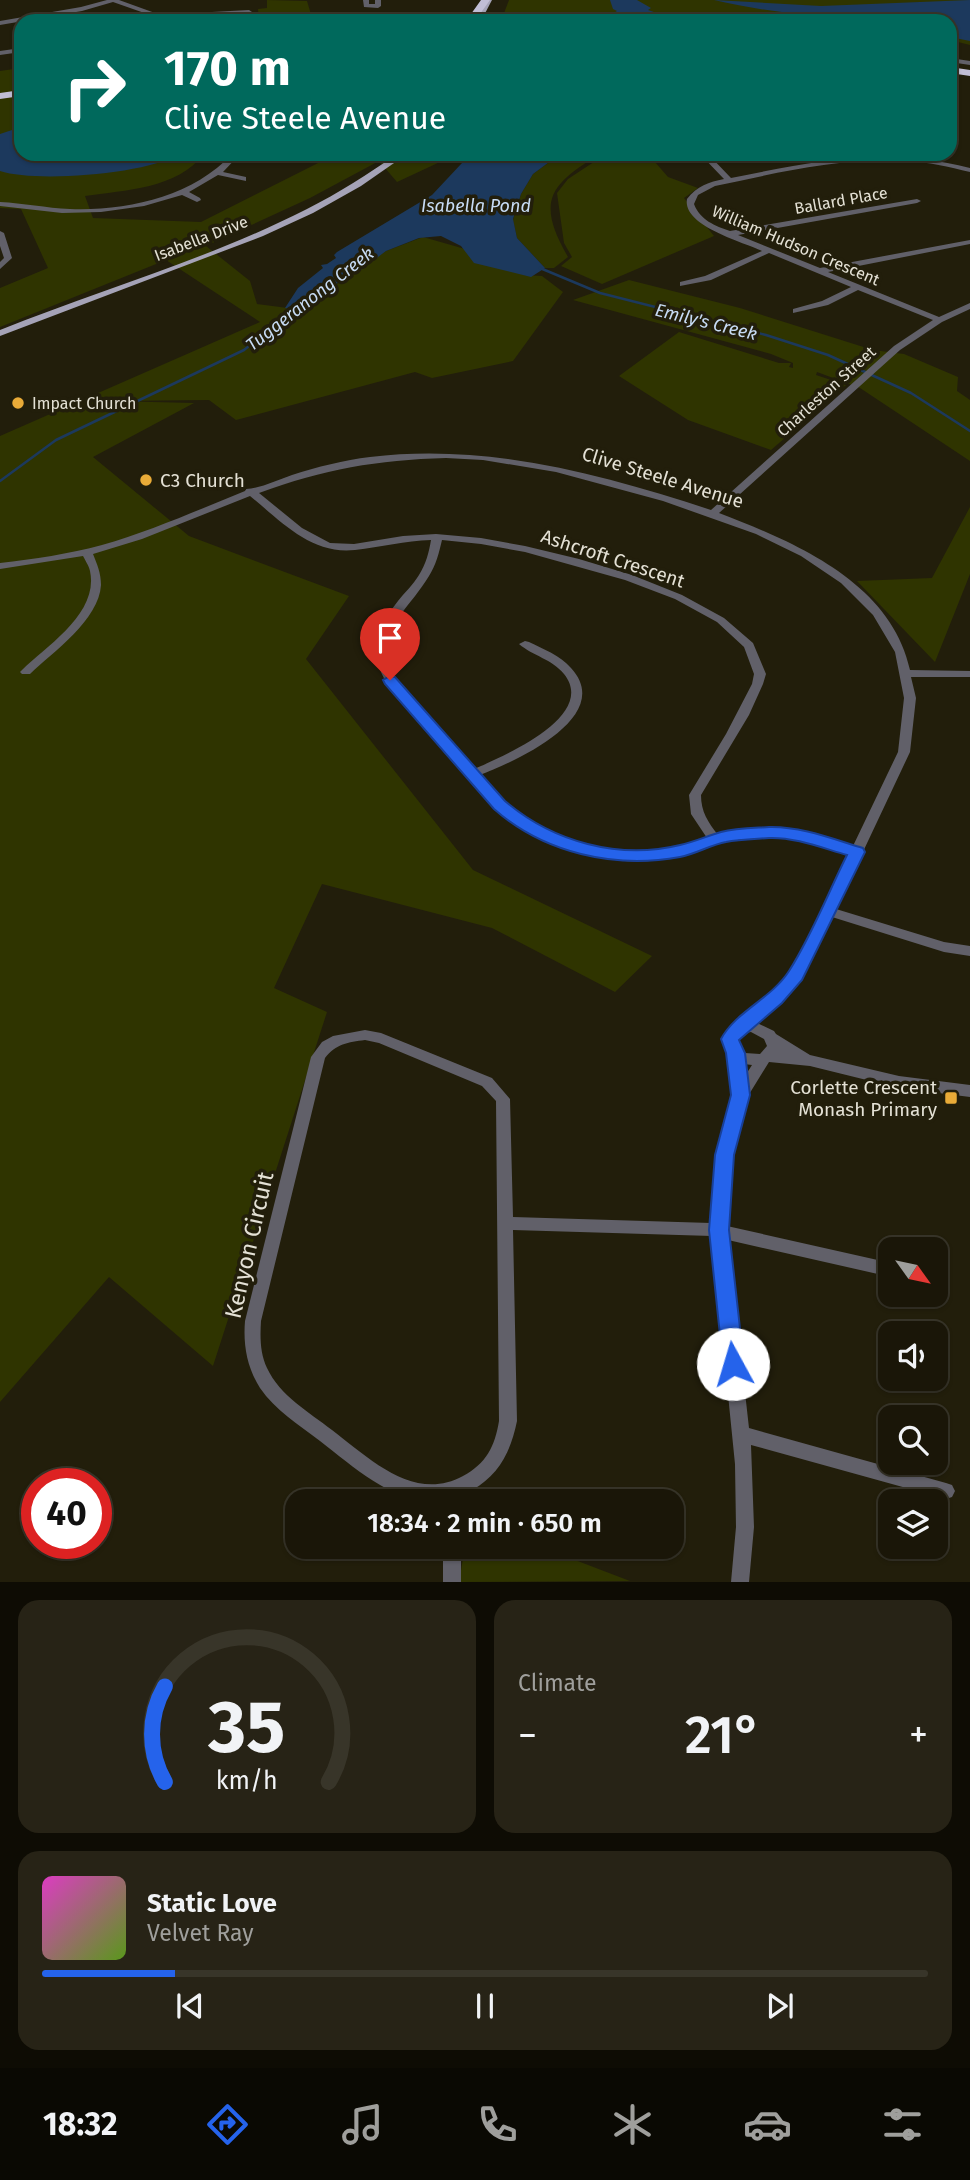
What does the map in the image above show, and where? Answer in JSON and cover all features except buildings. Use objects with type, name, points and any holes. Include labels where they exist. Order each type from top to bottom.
[{"type":"highway","points":[[476,14],[488,0]]},
{"type":"main road","name":"Isabella Drive","points":[[0,333],[303,214],[361,183],[393,161]]},
{"type":"street","points":[[53,14],[114,0],[144,14]]},
{"type":"street","points":[[366,0],[366,6],[373,8],[378,6],[378,0]]},
{"type":"street","points":[[222,14],[249,12]]},
{"type":"street","points":[[0,204],[79,211],[153,201],[218,173],[229,161]]},
{"type":"street","points":[[711,161],[730,181]]},
{"type":"street","name":"William Hudson Crescent","points":[[848,161],[702,188],[690,198],[689,205],[701,221],[729,234],[939,320]]},
{"type":"street","name":"William Hudson Crescent","points":[[933,161],[970,170]]},
{"type":"street","points":[[218,173],[243,179]]},
{"type":"street","points":[[181,191],[197,200]]},
{"type":"street","name":"Ballard Place","points":[[729,234],[916,201]]},
{"type":"street","points":[[0,233],[8,258],[0,267]]},
{"type":"street","points":[[818,271],[970,242]]},
{"type":"street","points":[[683,284],[708,278],[768,251]]},
{"type":"street","points":[[796,311],[825,303],[857,287]]},
{"type":"street","name":"Charleston Street","points":[[713,513],[916,334],[970,306]]},
{"type":"street","name":"Clive Steele Avenue","points":[[0,566],[87,552],[148,533],[287,478],[337,465],[403,456],[510,459],[563,468],[713,513],[765,532],[792,546],[845,582],[870,606],[889,632],[907,673],[911,699],[910,726],[904,752],[804,961],[776,999],[741,1028]]},
{"type":"street","name":"Ashcroft Crescent","points":[[250,491],[314,540],[327,546],[344,548],[397,539],[437,537],[483,540],[579,562],[694,604],[722,619],[738,631],[757,658],[760,678],[695,795],[697,815],[714,839]]},
{"type":"street","points":[[437,537],[434,559],[428,572],[389,621],[382,635],[380,649],[383,665],[396,688],[517,820],[538,833],[576,848],[603,854],[645,856],[682,851],[714,839],[771,832],[810,838],[857,852]]},
{"type":"street","points":[[26,672],[80,620],[96,597],[98,577],[87,552]]},
{"type":"street","points":[[472,774],[520,754],[541,741],[564,719],[576,698],[574,682],[568,671],[551,657],[525,644]]},
{"type":"street","points":[[907,673],[970,674]]},
{"type":"street","points":[[828,911],[944,947],[970,951]]},
{"type":"street","name":"Clive Steele Avenue","points":[[770,1037],[769,1017],[776,999]]},
{"type":"street","points":[[741,1095],[735,1053],[730,1039],[741,1028],[753,1027],[810,1060]]},
{"type":"street","name":"Kenyon Circuit","points":[[406,1489],[385,1481],[282,1402],[267,1387],[254,1361],[251,1340],[253,1321],[321,1052],[331,1042],[349,1035],[381,1038],[475,1076],[497,1090],[503,1099],[508,1421],[505,1443],[487,1471],[460,1489]]},
{"type":"street","points":[[740,1581],[745,1527],[741,1434],[719,1230],[724,1155],[741,1095],[774,1046],[770,1037]]},
{"type":"street","points":[[735,1053],[752,1060],[766,1057],[810,1060],[899,1082],[970,1091]]},
{"type":"street","points":[[506,1223],[719,1230],[878,1267]]},
{"type":"street","points":[[741,1434],[939,1489]]},
{"type":"street","points":[[452,1559],[452,1581]]},
{"type":"green space","points":[[267,0],[307,1],[311,14],[258,14],[258,9],[267,8]]},
{"type":"green space","points":[[509,0],[970,0],[970,45],[957,42],[957,14],[504,14]]},
{"type":"green space","points":[[14,69],[14,161],[198,161],[180,174],[149,186],[85,196],[93,218],[201,222],[322,161],[379,161],[310,198],[206,246],[250,281],[257,304],[303,310],[351,273],[386,251],[423,237],[479,253],[524,275],[542,276],[563,292],[513,361],[432,378],[415,372],[236,420],[209,400],[111,401],[194,403],[93,457],[189,536],[349,596],[306,659],[473,870],[652,956],[615,992],[492,928],[322,884],[274,988],[327,1012],[213,1366],[109,1277],[0,1402],[0,436],[260,322],[166,260],[0,327],[0,288],[48,268],[21,209],[0,208],[0,71]]},
{"type":"green space","points":[[379,161],[442,161],[397,182]]},
{"type":"green space","points":[[551,161],[589,161],[569,175],[553,196],[552,222],[568,257],[554,268],[545,268],[517,238],[513,220],[521,194],[533,174]]},
{"type":"green space","points":[[595,161],[654,161],[668,177],[698,188],[684,198],[714,236],[602,284],[561,266],[572,257],[564,243],[557,193],[568,179]]},
{"type":"green space","points":[[629,280],[740,308],[873,350],[904,354],[958,377],[957,391],[970,400],[970,461],[860,388],[817,372],[816,375],[846,385],[771,450],[688,420],[619,376],[679,332],[779,363],[791,363],[789,367],[793,368],[793,363],[771,354],[573,300]]},
{"type":"green space","points":[[970,507],[970,574],[935,662],[857,581],[932,578]]},
{"type":"green space","points":[[463,1559],[572,1559],[630,1581],[459,1582]]},
{"type":"water","points":[[610,0],[637,0],[651,8],[648,10],[660,14],[612,14],[617,11],[613,9]]},
{"type":"water","points":[[714,0],[821,6],[970,0],[970,41],[957,38],[957,14],[802,14]]},
{"type":"water","points":[[14,129],[14,161],[164,161],[143,167],[91,174],[17,175],[0,171],[0,134]]},
{"type":"water","name":"Isabella Pond","points":[[551,161],[533,174],[521,194],[513,219],[517,238],[545,268],[531,277],[474,263],[461,246],[441,236],[419,238],[386,251],[358,272],[350,273],[303,311],[285,308],[298,288],[323,268],[321,265],[336,258],[334,255],[337,252],[432,195],[462,163]]},
{"type":"waterway","name":"Emily's Creek","points":[[540,268],[600,293],[766,335],[828,355],[911,393],[970,431]]},
{"type":"waterway","name":"Tuggeranong Creek","points":[[0,481],[56,440],[244,350],[298,307]]},
{"type":"place","name":"Impact Church","points":[[18,403]]},
{"type":"place","name":"C3 Church","points":[[146,480]]},
{"type":"place","name":"Corlette Crescent Monash Primary","points":[[951,1098]]},
{"type":"route","points":[[390,680],[500,805],[538,833],[576,848],[603,854],[645,856],[682,851],[725,836],[771,832],[823,841],[857,852],[796,975],[776,999],[732,1034],[730,1039],[735,1053],[741,1095],[724,1155],[719,1230],[733,1364]]}]
